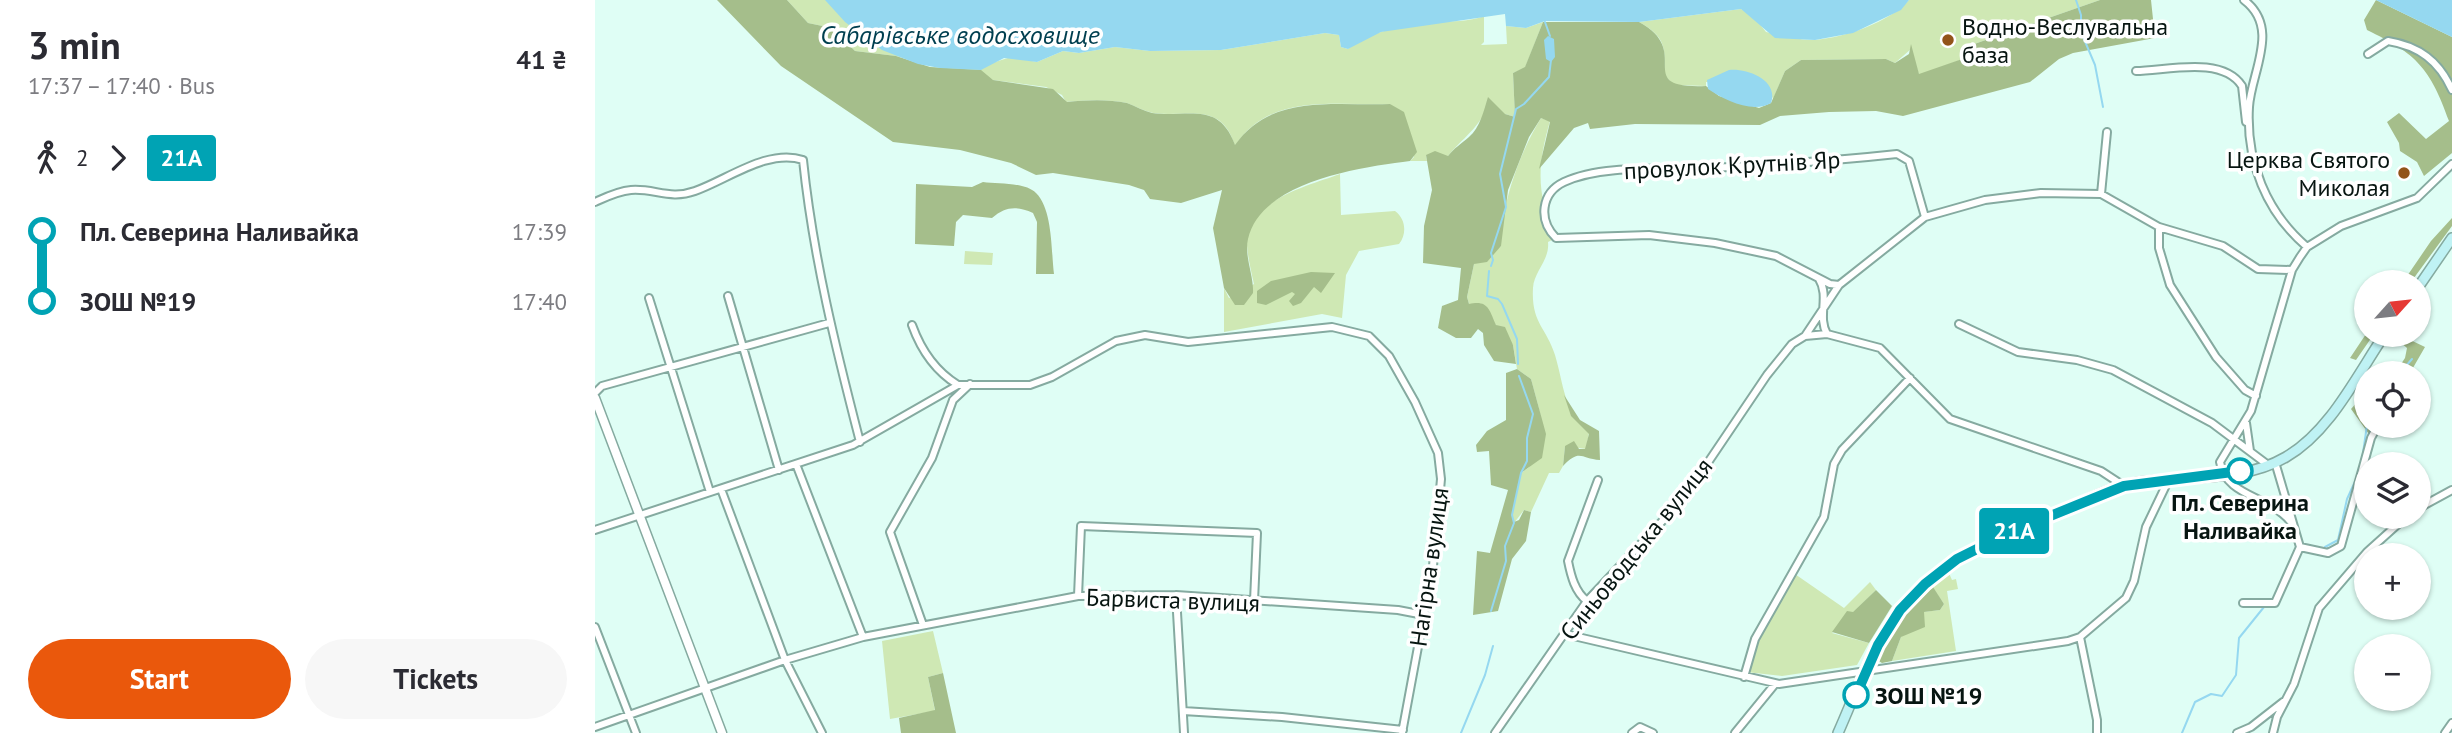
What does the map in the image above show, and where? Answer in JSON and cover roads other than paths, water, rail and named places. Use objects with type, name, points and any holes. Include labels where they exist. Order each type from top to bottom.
[{"type":"main road","points":[[2430,270],[2452,238]]},
{"type":"main road","points":[[1839,732],[1878,645],[1900,610],[1925,584],[1957,559],[2011,532],[2124,486],[2222,475],[2272,464],[2302,447],[2320,428],[2376,347]]},
{"type":"street","points":[[2245,0],[2254,8],[2263,37],[2263,51],[2249,105],[2249,130]]},
{"type":"street","points":[[2368,54],[2388,41],[2425,52],[2438,65],[2452,90]]},
{"type":"street","points":[[2136,71],[2196,67],[2228,74],[2242,86],[2245,117],[2260,185],[2281,220],[2307,247]]},
{"type":"street","points":[[2101,194],[2107,132]]},
{"type":"street","name":"провулок Крутнів Яр","points":[[1818,277],[1776,256],[1716,243],[1649,236],[1556,238],[1546,222],[1545,200],[1555,187],[1583,175],[1814,164],[1897,154],[1909,162],[1924,217]]},
{"type":"street","points":[[595,202],[633,189],[666,196],[693,192],[770,160],[793,157],[803,160],[809,221],[829,323],[860,442]]},
{"type":"street","points":[[2290,521],[2266,501],[2235,488],[2222,475],[2220,462],[2246,423],[2292,270],[2307,247],[2341,226],[2417,198],[2452,164]]},
{"type":"street","points":[[1924,217],[1985,201],[2041,193],[2101,194],[2159,227],[2223,246],[2258,269],[2292,270]]},
{"type":"street","name":"Синьоводська вулиця","points":[[1495,733],[1587,601],[1684,498],[1767,375],[1792,344],[1805,336],[1839,285],[1924,217]]},
{"type":"street","points":[[2159,227],[2159,248],[2170,285],[2216,357],[2245,390],[2256,396]]},
{"type":"street","points":[[1818,277],[1839,285]]},
{"type":"street","points":[[1818,277],[1825,292],[1822,323],[1828,334]]},
{"type":"street","points":[[728,296],[779,470]]},
{"type":"street","points":[[649,298],[710,492]]},
{"type":"street","points":[[722,733],[595,395],[602,386],[829,323]]},
{"type":"street","points":[[1959,324],[2018,352],[2077,360],[2113,370],[2212,423],[2234,441],[2272,464],[2300,547],[2275,603],[2243,603]]},
{"type":"street","points":[[595,530],[860,442],[958,385],[932,363],[919,344],[912,325]]},
{"type":"street","name":"Нагірна вулиця","points":[[958,385],[1030,385],[1052,377],[1116,341],[1145,335],[1188,342],[1332,327],[1369,336],[1389,356],[1438,453],[1440,500],[1424,615],[1402,732]]},
{"type":"street","points":[[1805,336],[1828,334],[1880,348],[1950,419],[2101,471],[2124,486]]},
{"type":"street","points":[[1744,677],[1755,639],[1824,517],[1834,464],[1842,450],[1910,378]]},
{"type":"street","points":[[923,625],[890,532],[932,458],[953,400],[971,383]]},
{"type":"street","points":[[2246,423],[2250,451]]},
{"type":"street","points":[[2300,547],[2328,553],[2341,546],[2372,438]]},
{"type":"street","points":[[796,464],[863,637]]},
{"type":"street","points":[[1565,634],[1775,684],[2068,642],[2080,637],[2126,598],[2134,581],[2146,527],[2169,479]]},
{"type":"street","points":[[1587,601],[1580,596],[1570,575],[1568,561],[1598,481]]},
{"type":"street","points":[[721,489],[785,660],[822,733]]},
{"type":"street","points":[[2431,501],[2452,490]]},
{"type":"street","points":[[1078,596],[1078,530],[1081,526],[1123,527],[1258,533],[1254,601]]},
{"type":"street","points":[[2273,733],[2319,608],[2367,552],[2393,529]]},
{"type":"street","points":[[1177,595],[1184,733]]},
{"type":"street","name":"Барвиста вулиця","points":[[595,727],[785,660],[863,637],[1078,596],[1177,595],[1398,610],[1424,615]]},
{"type":"street","points":[[595,627],[636,733]]},
{"type":"street","points":[[2080,637],[2097,720],[2097,733]]},
{"type":"street","points":[[1735,733],[1775,684]]},
{"type":"street","points":[[2237,733],[2263,719],[2287,698]]},
{"type":"street","points":[[1183,710],[1282,717],[1402,732]]},
{"type":"street","points":[[2445,733],[2452,723]]},
{"type":"street","points":[[1632,733],[1640,727],[1653,733]]},
{"type":"water","name":"Сабарівське водосховище","points":[[825,0],[1909,0],[1901,10],[1853,33],[1815,40],[1775,38],[1741,9],[1639,22],[1545,21],[1526,28],[1506,26],[1505,14],[1381,32],[1348,49],[1341,47],[1339,35],[1325,33],[1221,50],[1150,51],[1115,47],[1079,53],[1063,51],[1037,62],[1004,58],[981,70],[918,64],[882,50],[845,22]]},
{"type":"water","points":[[2376,0],[2452,0],[2452,37]]},
{"type":"water","points":[[1548,36],[1554,39],[1555,57],[1551,62],[1546,59],[1544,40]]},
{"type":"water","points":[[1729,70],[1744,71],[1760,77],[1770,88],[1771,103],[1756,107],[1747,106],[1730,101],[1708,89],[1707,80]]},
{"type":"waterway","points":[[2076,0],[2081,15],[2081,32],[2095,65],[2103,107]]},
{"type":"waterway","points":[[1545,22],[1550,36]]},
{"type":"waterway","points":[[1491,266],[1491,253],[1506,207],[1500,174],[1516,109],[1549,77],[1551,60]]},
{"type":"waterway","points":[[1489,271],[1487,296],[1498,299],[1502,304],[1517,339],[1518,364]]},
{"type":"waterway","points":[[1491,611],[1506,561],[1505,546],[1514,523],[1512,515],[1521,473],[1527,461],[1527,438],[1533,414],[1519,376]]},
{"type":"waterway","points":[[2363,452],[2365,438]]},
{"type":"waterway","points":[[2325,547],[2338,540],[2347,499],[2354,484]]},
{"type":"waterway","points":[[2182,733],[2195,702],[2211,694],[2222,696],[2236,675],[2239,638],[2264,607]]},
{"type":"waterway","points":[[1461,733],[1485,675],[1493,646]]},
{"type":"place","name":"Водно-Веслувальна база","points":[[1948,40]]},
{"type":"place","name":"Церква Святого Миколая","points":[[2404,173]]},
{"type":"place","name":"Пл. Северина Наливайка","points":[[2240,471]]},
{"type":"place","name":"ЗОШ №19","points":[[1856,695]]}]
